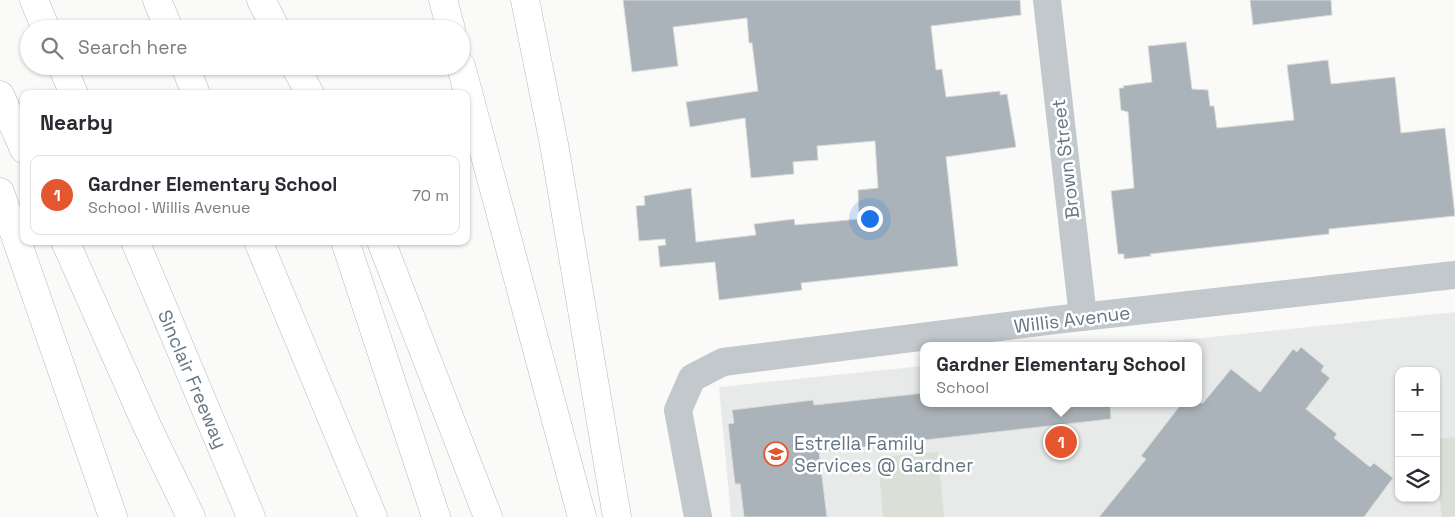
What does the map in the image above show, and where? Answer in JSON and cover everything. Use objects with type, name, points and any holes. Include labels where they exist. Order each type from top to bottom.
[{"type":"highway","points":[[34,0],[42,20]]},
{"type":"highway","points":[[157,0],[165,20]]},
{"type":"highway","points":[[260,0],[266,20]]},
{"type":"highway","points":[[260,0],[271,20]]},
{"type":"highway","points":[[443,0],[449,20]]},
{"type":"highway","points":[[525,0],[554,144],[617,517]]},
{"type":"highway","points":[[66,75],[72,90]]},
{"type":"highway","points":[[189,75],[194,90]]},
{"type":"highway","points":[[285,75],[291,90]]},
{"type":"highway","points":[[300,75],[308,90]]},
{"type":"highway","points":[[463,75],[468,90]]},
{"type":"highway","points":[[0,96],[20,140]]},
{"type":"highway","points":[[470,99],[582,517]]},
{"type":"highway","points":[[0,192],[113,517]]},
{"type":"highway","points":[[67,245],[148,428],[191,517]]},
{"type":"highway","name":"Sinclair Freeway","points":[[138,245],[251,517]]},
{"type":"highway","points":[[260,245],[373,517]]},
{"type":"highway","points":[[346,245],[436,517]]},
{"type":"highway","points":[[383,245],[488,517]]},
{"type":"street","name":"Brown Street","points":[[1047,0],[1083,317]]},
{"type":"street","name":"Willis Avenue","points":[[698,517],[678,410],[692,378],[723,362],[1083,317],[1455,275]]},
{"type":"shaded area","points":[[1455,312],[1455,517],[731,517],[719,387],[920,366],[920,407],[1202,407],[1202,342],[1163,342]]},
{"type":"shaded area","points":[[1455,437],[1455,516],[1442,517],[1440,502],[1440,439]]},
{"type":"shaded area","points":[[938,452],[944,517],[883,517],[878,457]]},
{"type":"building","points":[[623,0],[1020,0],[1021,15],[931,26],[936,70],[942,69],[946,97],[1000,91],[1000,95],[1007,94],[1016,147],[946,157],[958,266],[801,283],[802,290],[719,300],[715,262],[660,267],[658,246],[666,245],[665,239],[639,241],[636,206],[645,205],[644,196],[691,188],[696,242],[756,235],[754,224],[794,219],[795,225],[859,219],[858,190],[878,188],[875,141],[817,146],[818,160],[793,162],[794,174],[751,178],[745,118],[690,127],[686,102],[758,91],[752,43],[749,43],[747,18],[673,27],[678,66],[632,72]]},
{"type":"building","points":[[1250,0],[1331,0],[1332,15],[1253,25]]},
{"type":"building","points":[[1186,42],[1192,89],[1208,90],[1210,106],[1214,106],[1217,128],[1294,120],[1287,65],[1328,60],[1331,84],[1395,77],[1401,133],[1445,128],[1455,216],[1329,229],[1329,234],[1150,254],[1151,256],[1124,259],[1124,254],[1118,254],[1111,191],[1134,188],[1128,112],[1121,110],[1119,88],[1152,82],[1148,46]]},
{"type":"building","points":[[1301,347],[1324,366],[1321,371],[1330,378],[1306,409],[1337,434],[1334,438],[1370,467],[1374,463],[1393,478],[1364,517],[1099,517],[1146,459],[1141,456],[1179,407],[1202,407],[1202,403],[1231,369],[1260,392],[1293,349],[1297,352]]},
{"type":"building","points":[[920,393],[920,407],[1110,407],[1111,419],[819,452],[827,517],[744,517],[740,484],[735,484],[728,424],[734,423],[732,410],[813,400],[814,405]]},
{"type":"place","name":"Gardner Elementary School","points":[[1061,442]]},
{"type":"place","name":"Estrella Family Services @ Gardner","points":[[776,454]]}]
